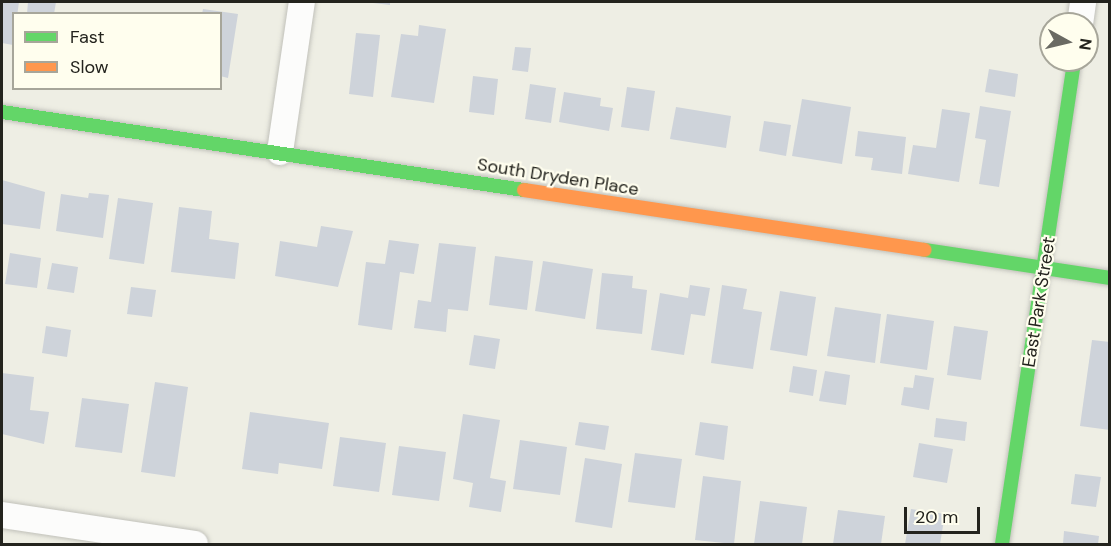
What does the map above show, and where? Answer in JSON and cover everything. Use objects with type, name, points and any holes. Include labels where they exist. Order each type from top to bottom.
[{"type":"street","points":[[280,152],[302,2]]},
{"type":"street","name":"East Park Street","points":[[1002,544],[1072,72]]},
{"type":"street","name":"South Dryden Place","points":[[2,112],[1110,278]]},
{"type":"street","points":[[2,516],[195,544]]},
{"type":"building","points":[[2,2],[19,2],[18,12],[12,12],[12,45],[2,43]]},
{"type":"building","points":[[28,2],[56,2],[54,12],[27,12]]},
{"type":"building","points":[[390,2],[390,5],[373,3]]},
{"type":"building","points":[[203,9],[238,14],[228,78],[222,76],[222,12],[202,12]]},
{"type":"building","points":[[419,25],[446,29],[434,103],[391,97],[401,34],[418,36]]},
{"type":"building","points":[[356,33],[380,35],[373,97],[349,94]]},
{"type":"building","points":[[515,47],[531,48],[528,72],[512,70]]},
{"type":"building","points":[[989,69],[1018,74],[1015,97],[985,92]]},
{"type":"building","points":[[473,76],[498,79],[494,115],[469,112]]},
{"type":"building","points":[[530,84],[556,88],[551,123],[525,119]]},
{"type":"building","points":[[627,87],[655,91],[649,131],[621,127]]},
{"type":"building","points":[[564,92],[601,98],[600,106],[613,108],[609,131],[559,122]]},
{"type":"building","points":[[802,99],[851,107],[842,164],[792,156]]},
{"type":"building","points":[[980,106],[1011,111],[999,187],[979,184],[986,140],[975,138]]},
{"type":"building","points":[[676,107],[731,116],[726,148],[670,139]]},
{"type":"building","points":[[942,109],[970,113],[959,182],[908,174],[913,145],[936,148]]},
{"type":"building","points":[[764,121],[791,125],[786,156],[759,151]]},
{"type":"building","points":[[858,131],[906,137],[902,174],[871,170],[873,158],[855,156]]},
{"type":"building","points":[[2,180],[45,192],[40,229],[2,224]]},
{"type":"building","points":[[89,193],[109,195],[103,238],[56,231],[61,194],[88,198]]},
{"type":"building","points":[[118,198],[153,203],[144,264],[109,259]]},
{"type":"building","points":[[179,207],[212,211],[209,239],[239,243],[235,279],[171,272]]},
{"type":"building","points":[[321,226],[353,231],[338,287],[275,276],[280,241],[317,247]]},
{"type":"building","points":[[389,240],[419,244],[414,274],[400,272],[392,330],[358,325],[366,262],[385,264]]},
{"type":"building","points":[[439,243],[476,247],[468,311],[448,309],[446,332],[414,328],[418,300],[431,302]]},
{"type":"building","points":[[10,253],[41,258],[37,288],[5,284]]},
{"type":"building","points":[[495,256],[533,261],[527,310],[489,305]]},
{"type":"building","points":[[543,261],[593,269],[585,319],[535,311]]},
{"type":"building","points":[[52,263],[78,267],[74,293],[47,289]]},
{"type":"building","points":[[602,273],[633,276],[632,288],[647,290],[642,334],[596,329]]},
{"type":"building","points":[[690,285],[710,288],[705,316],[691,314],[684,355],[651,350],[660,293],[688,298]]},
{"type":"building","points":[[722,285],[747,289],[743,309],[762,312],[753,369],[711,363]]},
{"type":"building","points":[[131,287],[156,290],[152,317],[127,314]]},
{"type":"building","points":[[780,291],[816,297],[807,356],[770,350]]},
{"type":"building","points":[[835,307],[881,314],[875,363],[827,356]]},
{"type":"building","points":[[887,314],[934,321],[927,370],[880,363]]},
{"type":"building","points":[[46,326],[71,330],[67,357],[42,353]]},
{"type":"building","points":[[954,326],[988,331],[981,380],[947,375]]},
{"type":"building","points":[[474,335],[500,339],[495,369],[469,365]]},
{"type":"building","points":[[1092,340],[1110,342],[1110,430],[1080,426]]},
{"type":"building","points":[[793,366],[817,370],[813,396],[789,392]]},
{"type":"building","points":[[825,371],[850,375],[846,405],[819,401]]},
{"type":"building","points":[[2,373],[34,377],[30,410],[49,412],[44,444],[2,434]]},
{"type":"building","points":[[915,375],[934,378],[929,410],[901,405],[904,387],[913,388]]},
{"type":"building","points":[[155,382],[188,387],[175,477],[141,472]]},
{"type":"building","points":[[82,398],[129,404],[122,453],[75,447]]},
{"type":"building","points":[[250,412],[329,423],[322,469],[279,463],[278,474],[242,469]]},
{"type":"building","points":[[463,414],[500,420],[490,478],[506,481],[501,512],[469,507],[473,483],[453,479]]},
{"type":"building","points":[[936,418],[967,422],[965,441],[934,437]]},
{"type":"building","points":[[579,422],[609,426],[605,450],[575,445]]},
{"type":"building","points":[[700,422],[728,426],[724,460],[695,455]]},
{"type":"building","points":[[340,437],[386,443],[379,492],[333,486]]},
{"type":"building","points":[[520,440],[567,447],[560,495],[513,489]]},
{"type":"building","points":[[919,443],[953,449],[947,483],[913,477]]},
{"type":"building","points":[[399,446],[446,452],[439,501],[392,495]]},
{"type":"building","points":[[635,453],[682,459],[675,508],[628,502]]},
{"type":"building","points":[[585,458],[622,464],[612,528],[575,522]]},
{"type":"building","points":[[1075,474],[1101,477],[1096,507],[1071,504]]},
{"type":"building","points":[[703,476],[741,481],[734,544],[695,540]]},
{"type":"building","points":[[760,501],[807,507],[802,544],[754,544]]},
{"type":"building","points":[[911,509],[945,514],[940,544],[905,544]]},
{"type":"building","points":[[838,510],[885,516],[881,544],[833,544]]},
{"type":"building","points":[[1064,531],[1099,536],[1098,544],[1063,544]]},
{"type":"traffic: fast","points":[[1002,544],[1072,72]]},
{"type":"traffic: fast","points":[[2,112],[524,190]]},
{"type":"traffic: fast","points":[[925,250],[1110,278]]},
{"type":"traffic: slow","points":[[524,190],[925,250]]}]
